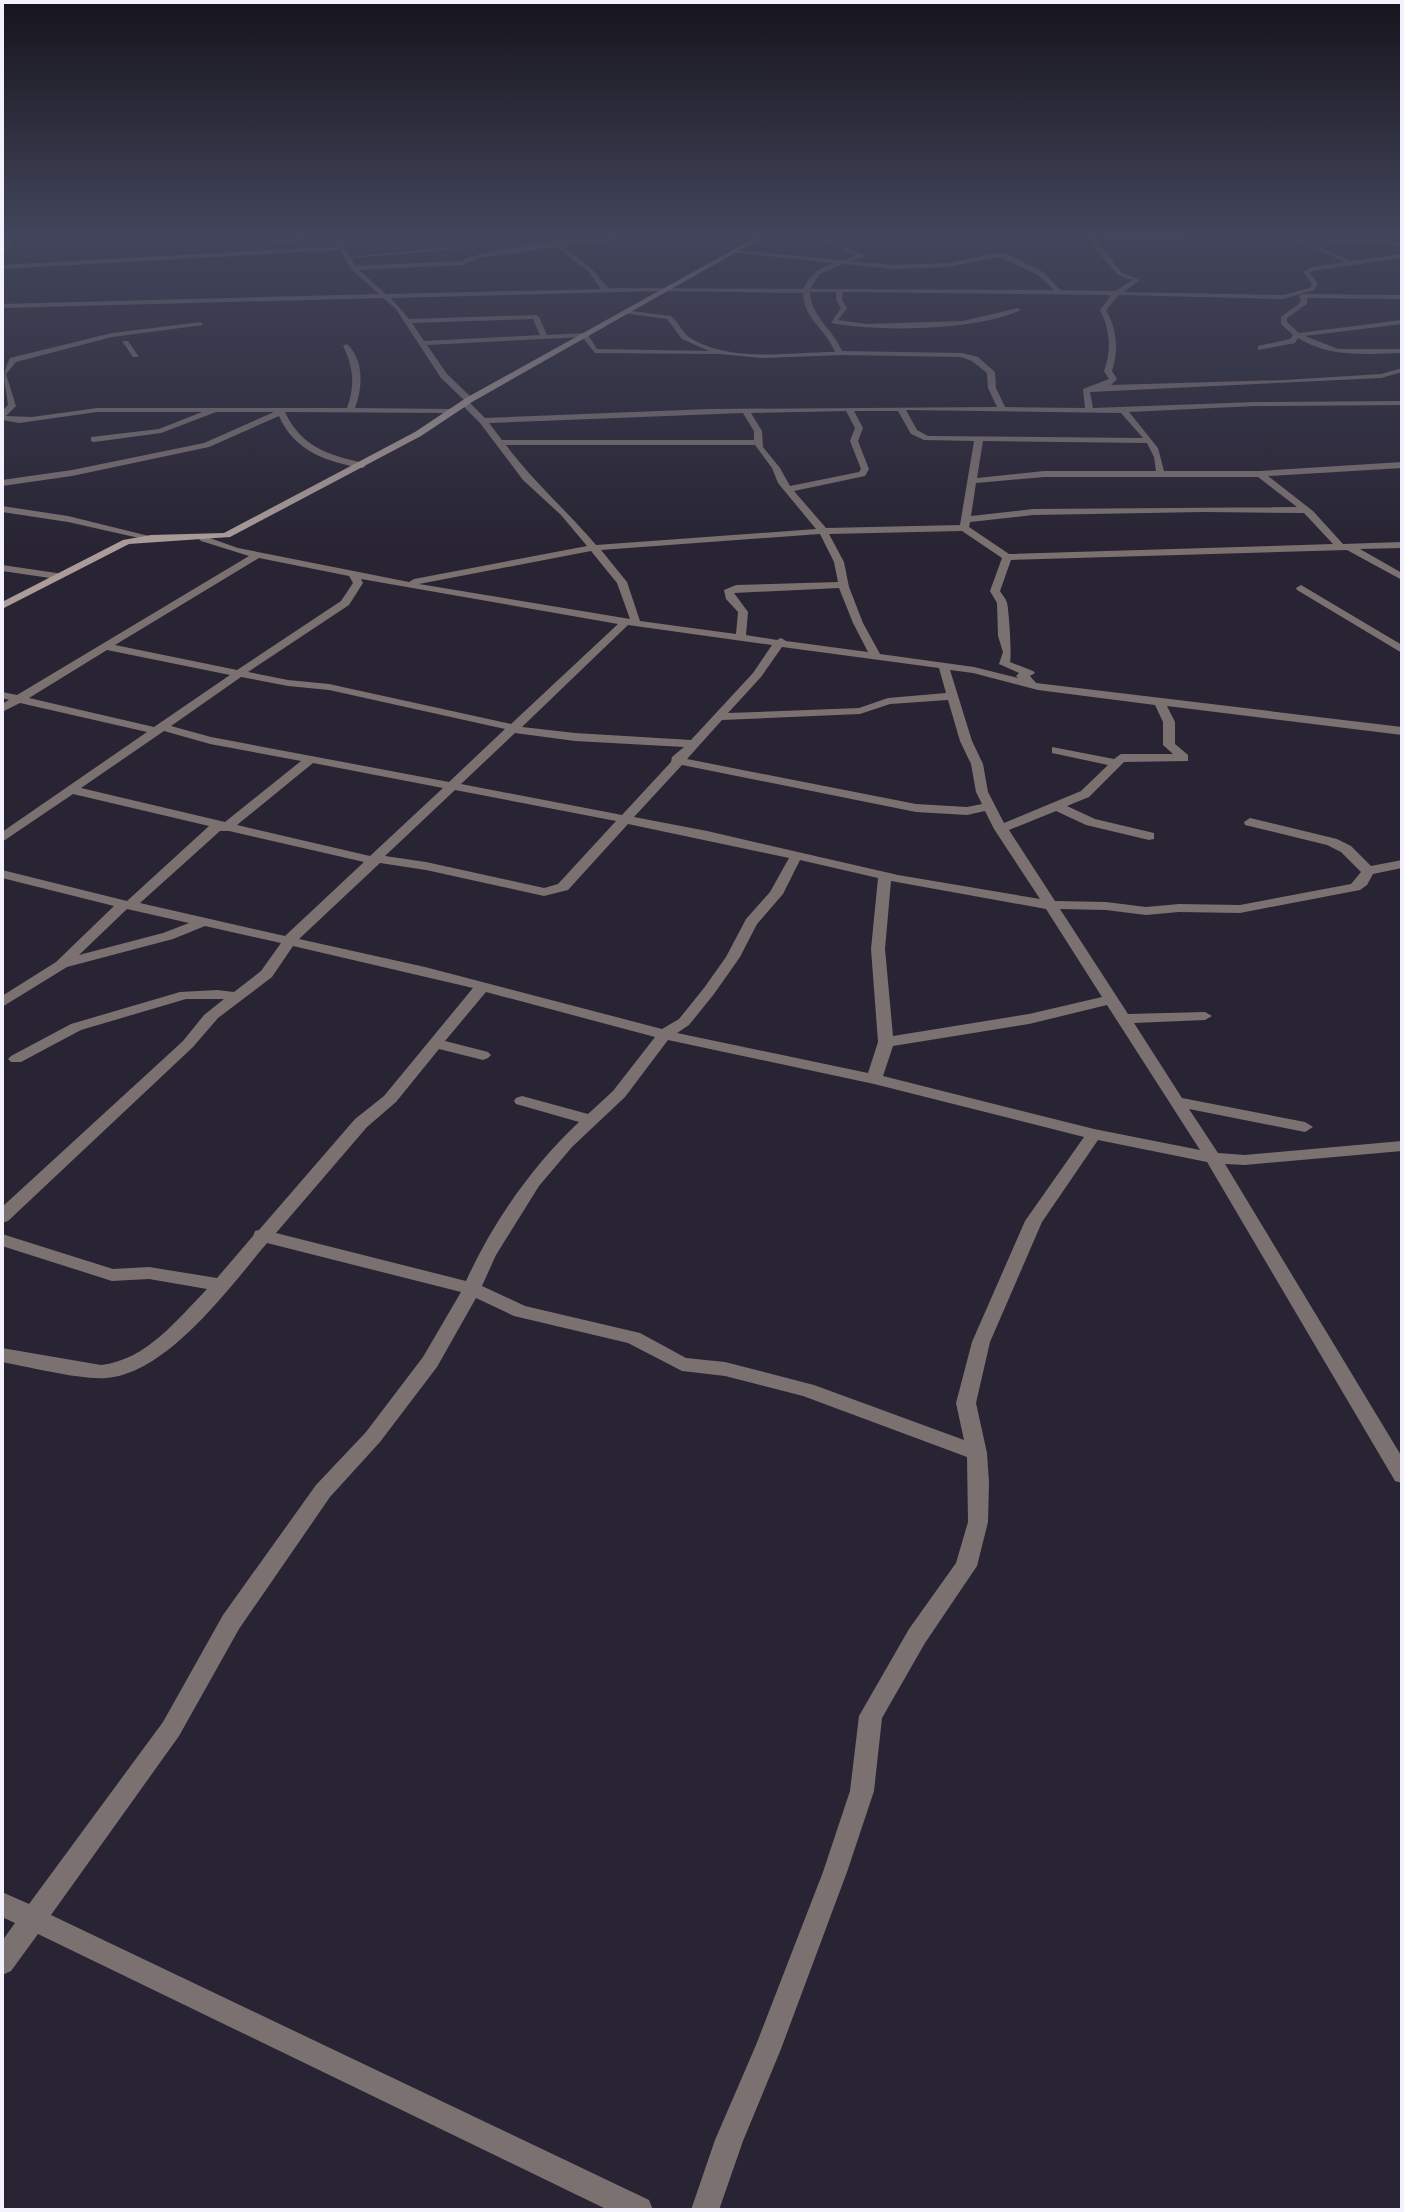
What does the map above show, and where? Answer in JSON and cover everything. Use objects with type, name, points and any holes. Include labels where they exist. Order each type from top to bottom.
[{"type":"street","points":[[85,340],[19,357],[3,371],[12,406],[2,416],[12,422],[90,411],[217,408],[281,412],[452,411]]},
{"type":"street","points":[[420,340],[444,376],[526,478],[550,497],[622,582],[631,623]]},
{"type":"street","points":[[422,343],[478,340]]},
{"type":"street","points":[[5,512],[68,519],[148,537],[204,539],[227,535],[362,465],[575,340]]},
{"type":"street","points":[[588,340],[595,351],[951,355],[975,359],[991,372],[992,388],[1002,409]]},
{"type":"street","points":[[688,340],[717,353]]},
{"type":"street","points":[[833,340],[840,354]]},
{"type":"street","points":[[1090,411],[1086,391],[1108,384],[1113,379],[1108,371],[1115,347],[1113,340]]},
{"type":"street","points":[[1261,348],[1293,340]]},
{"type":"street","points":[[1308,340],[1364,371],[1402,379]]},
{"type":"street","points":[[125,343],[136,355]]},
{"type":"street","points":[[347,346],[358,383],[349,412]]},
{"type":"street","points":[[1332,352],[1402,351]]},
{"type":"street","points":[[1095,388],[1381,376],[1402,370]]},
{"type":"street","points":[[483,421],[746,411],[901,408],[1090,411],[1402,403]]},
{"type":"street","points":[[94,439],[161,431],[217,408]]},
{"type":"street","points":[[901,408],[909,426],[920,436],[1148,441]]},
{"type":"street","points":[[788,489],[862,474],[865,469],[854,441],[859,428],[849,410]]},
{"type":"street","points":[[1123,410],[1148,441],[1161,467],[1160,474]]},
{"type":"street","points":[[746,411],[758,431],[758,442],[788,489],[823,531],[839,562],[858,623],[877,658]]},
{"type":"street","points":[[281,412],[302,442],[318,456],[362,465]]},
{"type":"street","points":[[2,483],[72,473],[206,445],[281,412]]},
{"type":"street","points":[[965,524],[979,439]]},
{"type":"street","points":[[498,443],[656,445],[758,442]]},
{"type":"street","points":[[974,481],[1044,474],[1260,474],[1402,465]]},
{"type":"street","points":[[1260,474],[1306,510],[1344,546],[1402,577]]},
{"type":"street","points":[[353,594],[594,548],[965,524],[990,515],[1189,508],[1306,510]]},
{"type":"street","points":[[965,524],[1007,557],[1402,545]]},
{"type":"street","points":[[2,606],[126,542],[148,537]]},
{"type":"street","points":[[204,539],[257,555],[402,584],[631,623],[781,641],[877,658],[974,670],[1038,687],[1402,731]]},
{"type":"street","points":[[2,709],[257,555]]},
{"type":"street","points":[[1007,557],[995,591],[1002,603],[1003,636],[1008,652],[1004,664],[1029,673],[1022,676],[1038,687]]},
{"type":"street","points":[[2,568],[57,576]]},
{"type":"street","points":[[2,838],[345,603],[358,583],[353,574]]},
{"type":"street","points":[[741,636],[745,611],[730,599],[728,592],[736,588],[844,585]]},
{"type":"street","points":[[1301,588],[1402,650]]},
{"type":"street","points":[[2,1217],[188,1044],[210,1017],[269,974],[283,957],[289,940],[631,623]]},
{"type":"street","points":[[72,790],[221,827],[376,860],[553,892],[563,887],[757,675],[781,641]]},
{"type":"street","points":[[107,647],[288,683],[329,687],[514,729],[575,737],[691,744]]},
{"type":"street","points":[[944,667],[988,807],[1000,829],[1261,1234],[1402,1475]]},
{"type":"street","points":[[2,695],[210,740],[707,835],[885,876],[1049,905],[1106,906],[1146,911],[1240,909],[1355,887],[1368,871],[1402,864]]},
{"type":"street","points":[[717,717],[860,711],[888,701],[953,696]]},
{"type":"street","points":[[1000,829],[1085,794],[1121,758],[1184,758],[1169,745],[1169,722],[1159,701]]},
{"type":"street","points":[[1056,750],[1117,763]]},
{"type":"street","points":[[3,1001],[61,965],[221,827],[312,758]]},
{"type":"street","points":[[676,760],[916,808],[967,811],[988,807]]},
{"type":"street","points":[[1054,805],[1091,822],[1149,836]]},
{"type":"street","points":[[1250,822],[1332,842],[1346,849],[1368,871]]},
{"type":"street","points":[[2,1962],[171,1729],[231,1622],[323,1491],[373,1437],[430,1362],[472,1289],[487,1255],[533,1182],[619,1094],[664,1035],[684,1022],[733,957],[751,922],[776,894],[796,856]]},
{"type":"street","points":[[2,874],[420,970],[664,1035],[874,1079],[1094,1134],[1212,1158],[1245,1160],[1402,1146]]},
{"type":"street","points":[[874,1079],[886,1042],[878,949],[885,876]]},
{"type":"street","points":[[61,965],[168,936],[204,922]]},
{"type":"street","points":[[2,1355],[101,1372],[119,1370],[164,1345],[221,1285],[261,1235],[361,1123],[390,1099],[481,988]]},
{"type":"street","points":[[16,1059],[76,1027],[185,995],[203,997],[226,993],[236,997]]},
{"type":"street","points":[[886,1042],[1029,1019],[1110,1000]]},
{"type":"street","points":[[1122,1019],[1205,1016]]},
{"type":"street","points":[[437,1044],[483,1055]]},
{"type":"street","points":[[522,1101],[592,1120]]},
{"type":"street","points":[[1175,1101],[1305,1127]]},
{"type":"street","points":[[705,2210],[729,2140],[768,2049],[835,1872],[862,1791],[871,1716],[917,1636],[966,1566],[978,1522],[977,1453],[966,1403],[981,1342],[1034,1221],[1094,1134]]},
{"type":"street","points":[[261,1235],[472,1289],[520,1311],[633,1338],[682,1364],[725,1369],[807,1390],[977,1453]]},
{"type":"street","points":[[2,1240],[112,1275],[149,1273],[221,1285]]},
{"type":"street","points":[[2,1904],[639,2210]]}]
